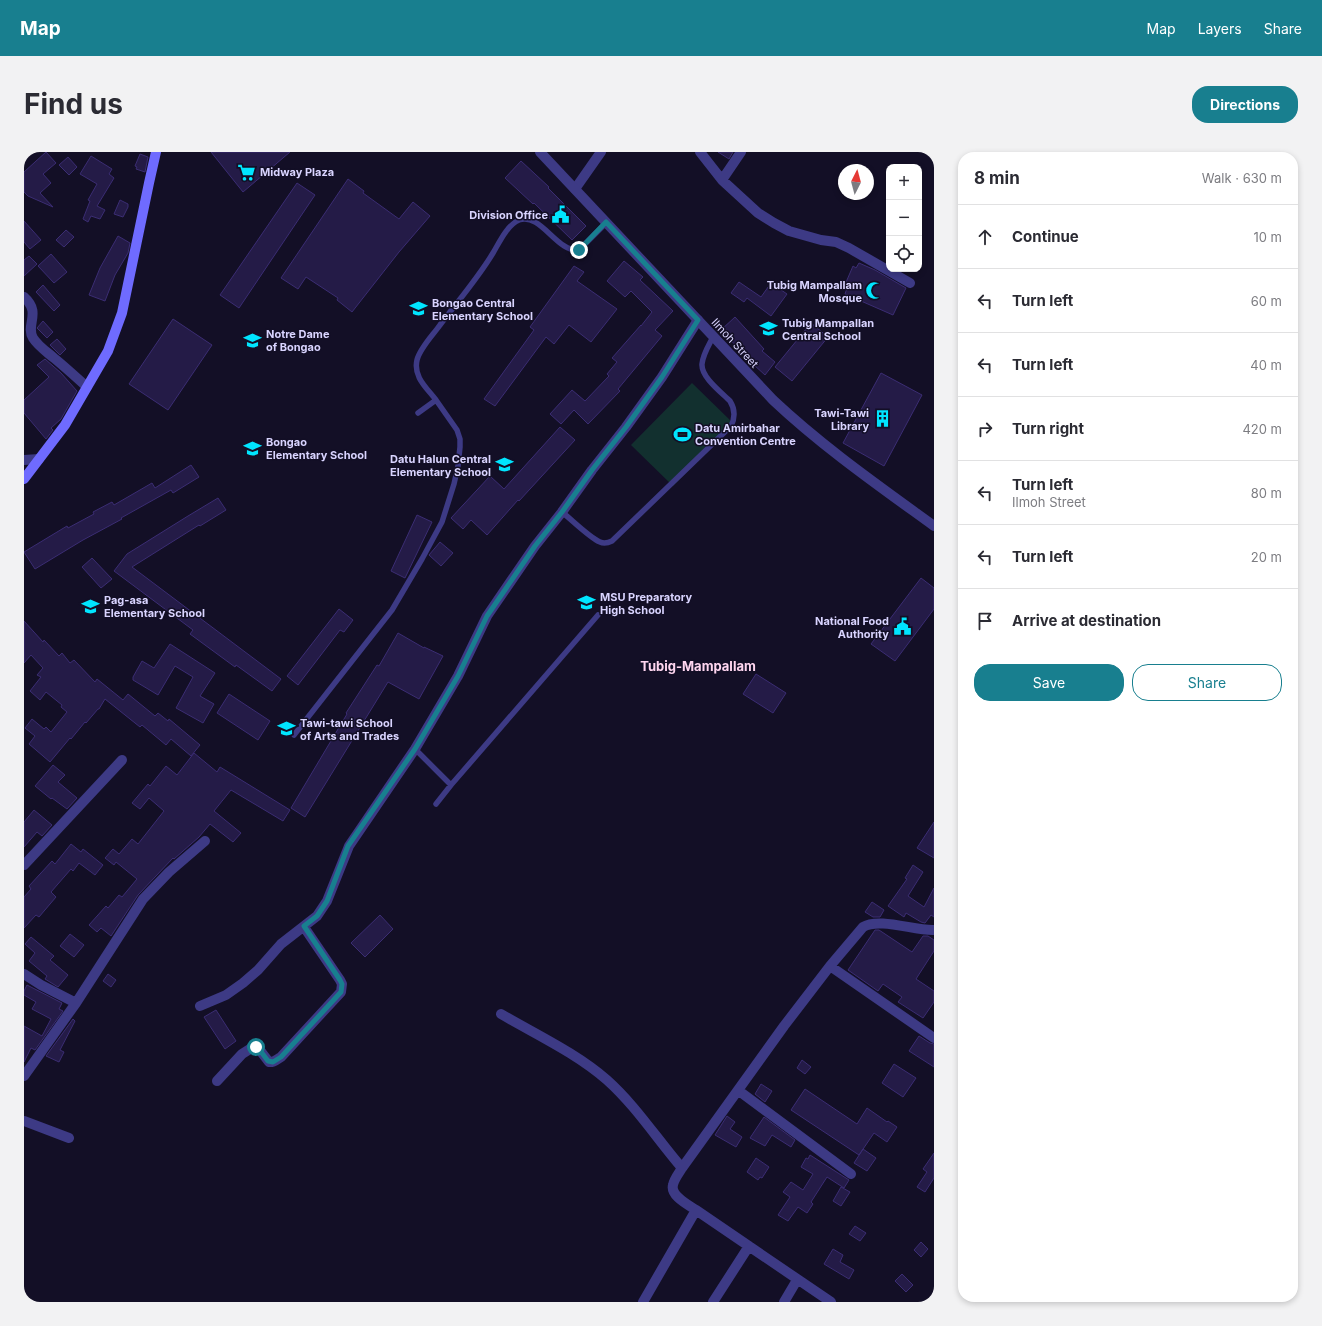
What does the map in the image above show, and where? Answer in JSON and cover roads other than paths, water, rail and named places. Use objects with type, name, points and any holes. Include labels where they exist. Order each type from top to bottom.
[{"type":"main road","points":[[24,479],[65,425],[108,351],[122,313],[156,152]]},
{"type":"street","name":"Ilmoh Street","points":[[540,152],[773,400],[797,422],[856,469],[934,526]]},
{"type":"street","points":[[575,189],[601,152]]},
{"type":"street","points":[[700,152],[722,180],[753,209],[774,223],[789,231],[821,240],[836,242],[910,283]]},
{"type":"street","points":[[722,180],[741,152]]},
{"type":"street","points":[[24,297],[28,301],[33,313],[31,332],[34,339],[42,348],[87,387]]},
{"type":"street","points":[[200,1006],[226,995],[243,983],[258,970],[281,944],[317,916],[327,901],[348,846],[415,749],[458,676],[487,616],[535,546],[626,427],[662,377],[698,320]]},
{"type":"street","points":[[24,460],[39,460]]},
{"type":"street","points":[[24,865],[122,760]]},
{"type":"street","points":[[24,1076],[76,1003],[143,899],[169,872],[205,840]]},
{"type":"street","points":[[831,1302],[676,1196],[672,1185],[682,1168],[784,1026],[856,934],[867,924],[885,924],[934,930]]},
{"type":"street","points":[[217,1081],[242,1054],[253,1047],[259,1049],[269,1062],[272,1063],[281,1057],[341,992],[342,984],[340,980],[304,926]]},
{"type":"street","points":[[830,966],[934,1038]]},
{"type":"street","points":[[24,974],[76,1003]]},
{"type":"street","points":[[502,1014],[588,1065],[607,1080],[626,1099],[682,1168]]},
{"type":"street","points":[[738,1090],[851,1174]]},
{"type":"street","points":[[24,1121],[70,1138]]},
{"type":"street","points":[[643,1302],[696,1210]]},
{"type":"street","points":[[713,1302],[749,1246]]},
{"type":"street","points":[[784,1302],[797,1280]]},
{"type":"lane","points":[[294,735],[392,610],[442,522],[458,466],[460,439],[457,430],[417,374],[417,359],[490,258],[505,233],[514,223],[520,219],[531,220],[542,227],[565,247],[579,250],[606,222]]},
{"type":"lane","points":[[562,512],[593,538],[606,543],[612,541],[731,426],[734,421],[733,406],[703,372],[702,363],[713,337]]},
{"type":"lane","points":[[418,413],[436,400]]},
{"type":"lane","points":[[436,804],[598,615]]},
{"type":"lane","points":[[415,749],[451,785]]},
{"type":"place","name":"Midway Plaza","points":[[247,172]]},
{"type":"place","name":"Division Office","points":[[561,215]]},
{"type":"place","name":"Tubig Mampallam Mosque","points":[[875,291]]},
{"type":"place","name":"Bongao Central Elementary School","points":[[419,309]]},
{"type":"place","name":"Tubig Mampallan Central School","points":[[769,329]]},
{"type":"place","name":"Notre Dame of Bongao","points":[[253,340]]},
{"type":"place","name":"Tawi-Tawi Library","points":[[882,419]]},
{"type":"place","name":"Datu Amirbahar Convention Centre","points":[[682,434]]},
{"type":"place","name":"Bongao Elementary School","points":[[253,448]]},
{"type":"place","name":"Datu Halun Central Elementary School","points":[[504,465]]},
{"type":"place","name":"MSU Preparatory High School","points":[[587,603]]},
{"type":"place","name":"Pag-asa Elementary School","points":[[91,606]]},
{"type":"place","name":"National Food Authority","points":[[902,627]]},
{"type":"place","name":"Tawi-tawi School of Arts and Trades","points":[[287,729]]},
{"type":"district","name":"Tubig-Mampallam","points":[[698,666]]}]
